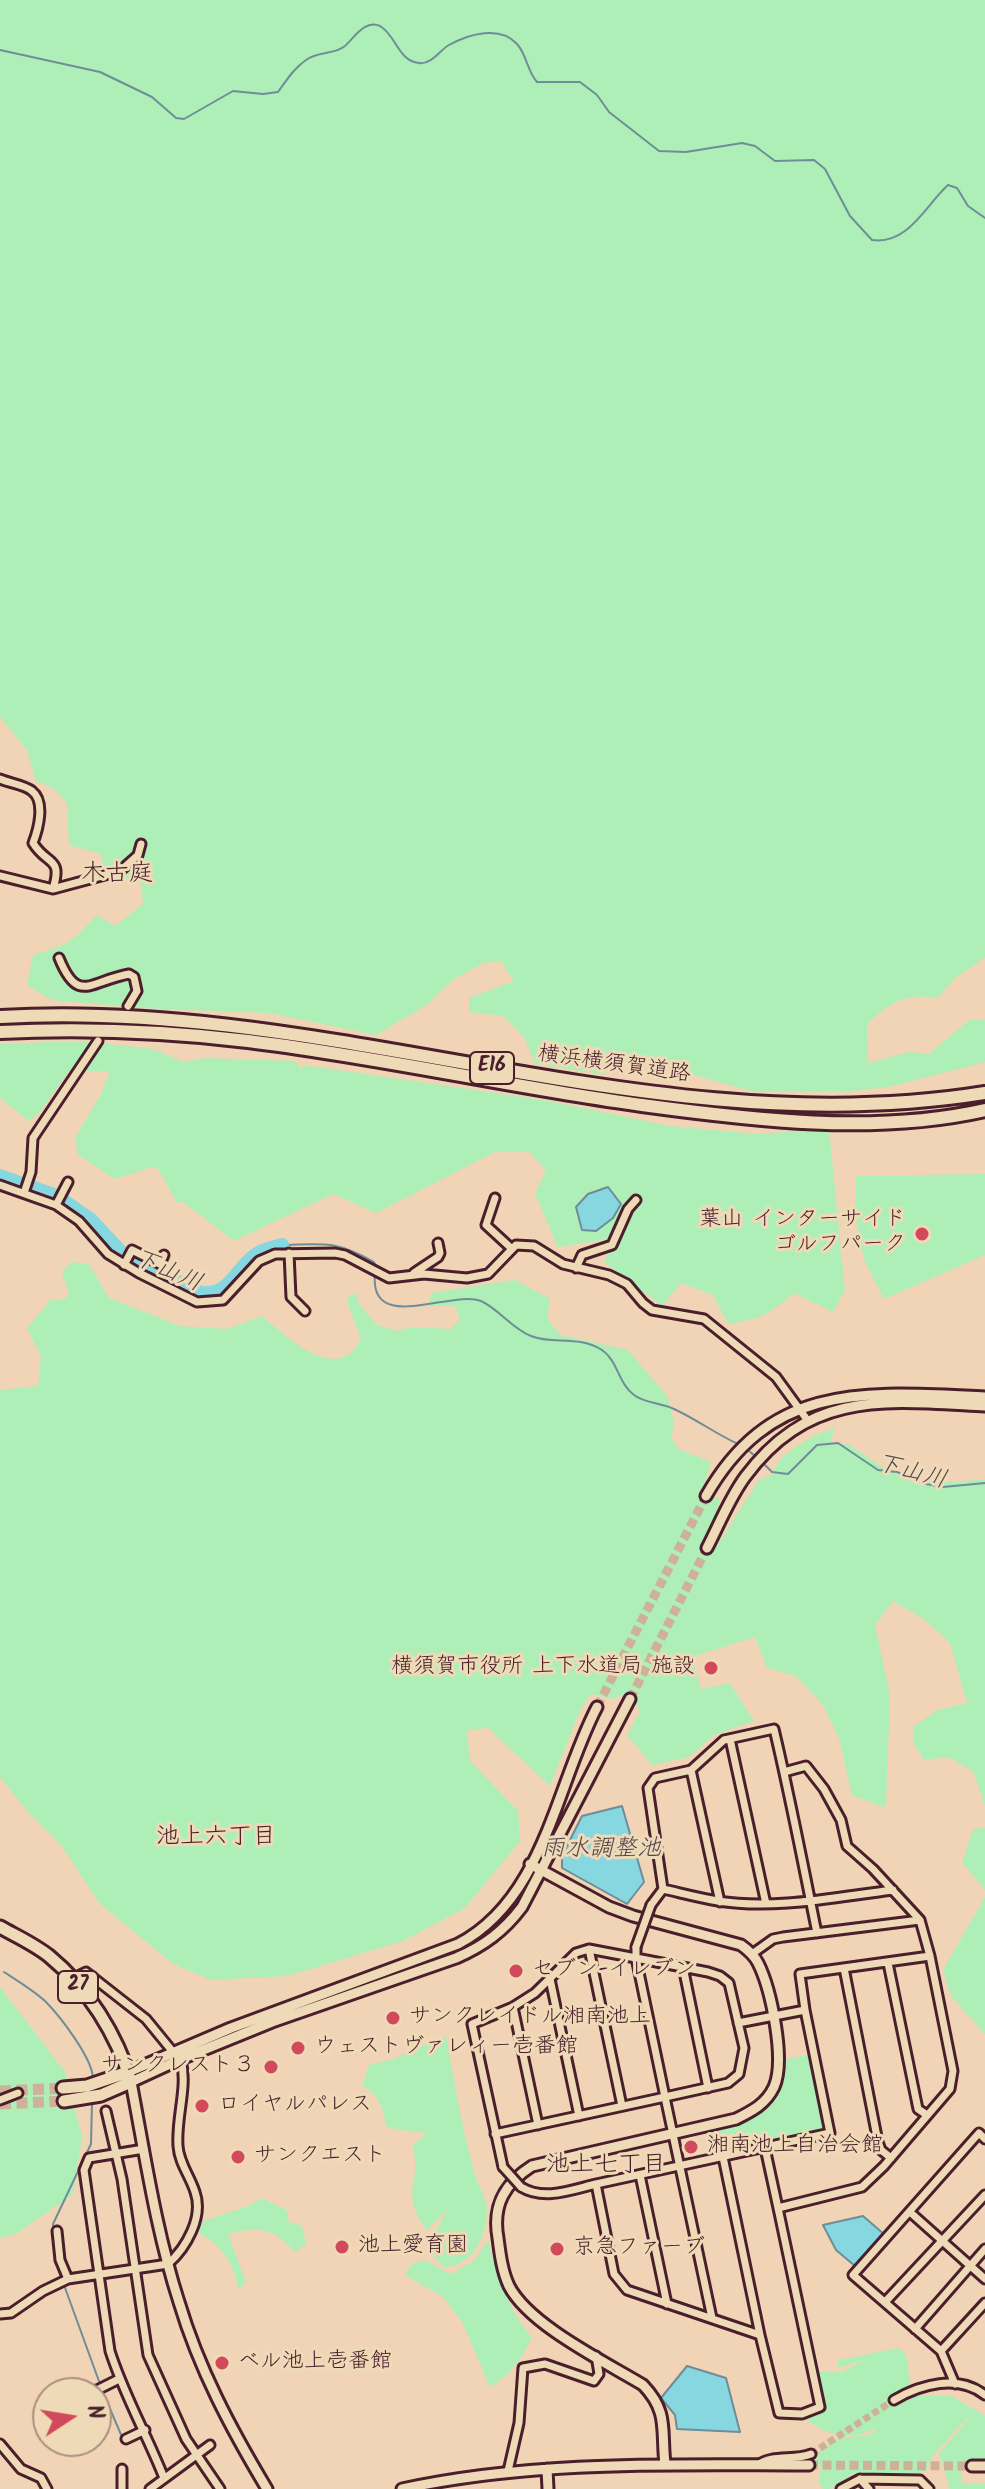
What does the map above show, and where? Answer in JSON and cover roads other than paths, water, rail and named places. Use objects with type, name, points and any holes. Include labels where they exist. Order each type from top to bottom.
[{"type":"highway","name":"横浜横須賀道路","points":[[0,1017],[72,1015],[207,1022],[301,1034],[543,1077],[685,1097],[754,1103],[825,1107],[883,1105],[985,1093]]},
{"type":"highway","name":"横浜横須賀道路","points":[[0,1032],[121,1031],[250,1041],[594,1099],[756,1118],[879,1122],[983,1111]]},
{"type":"main road","name":"27","points":[[0,1927],[39,1949],[72,1979],[107,2025],[130,2077]]},
{"type":"main road","points":[[63,2088],[130,2077]]},
{"type":"main road","points":[[64,2101],[101,2095],[130,2077]]},
{"type":"street","points":[[0,779],[30,789],[35,795],[39,828],[33,843],[56,865],[58,873],[53,889]]},
{"type":"street","points":[[0,876],[53,889],[120,871],[131,863],[141,844]]},
{"type":"street","points":[[59,958],[66,977],[73,985],[83,988],[112,977],[129,974],[134,977],[137,991],[128,1006]]},
{"type":"street","points":[[24,1192],[33,1138],[98,1041]]},
{"type":"street","points":[[56,1204],[68,1182]]},
{"type":"street","points":[[0,1185],[56,1204],[79,1221],[108,1254],[197,1302],[223,1300],[267,1256],[335,1253],[345,1255],[381,1276],[480,1277],[497,1267],[511,1248],[523,1243],[534,1246],[560,1263],[599,1271],[627,1284],[652,1310],[704,1319],[763,1366],[802,1409],[808,1421]]},
{"type":"street","points":[[495,1198],[486,1225],[511,1248]]},
{"type":"street","points":[[576,1268],[582,1255],[612,1245],[628,1209],[636,1200]]},
{"type":"street","points":[[412,1274],[438,1257],[438,1243]]},
{"type":"street","points":[[125,1264],[132,1250],[160,1264],[164,1255]]},
{"type":"street","points":[[289,1253],[291,1297],[305,1311]]},
{"type":"street","points":[[706,1496],[728,1463],[750,1439],[772,1423],[802,1409],[836,1398],[867,1394],[985,1397]]},
{"type":"street","points":[[707,1548],[743,1480],[772,1448],[808,1421],[868,1403],[985,1406]]},
{"type":"street","points":[[177,2056],[473,1951],[487,1942],[511,1921],[542,1871],[630,1699]]},
{"type":"street","points":[[267,2489],[214,2396],[182,2311],[168,2264],[130,2077],[231,2028],[458,1944],[493,1920],[511,1898],[549,1828],[580,1739],[597,1707]]},
{"type":"street","points":[[712,2318],[636,1958],[636,1947],[651,1905],[663,1889],[648,1788],[655,1778],[691,1770],[724,1740],[774,1729],[817,1933]]},
{"type":"street","points":[[730,1739],[766,1904]]},
{"type":"street","points":[[778,2208],[862,2187],[950,2089],[953,2071],[920,1920],[847,1846],[841,1820],[824,1789],[806,1766],[784,1772]]},
{"type":"street","points":[[691,1770],[720,1902]]},
{"type":"street","points":[[530,1864],[609,1907],[741,1945],[752,1954],[759,1966],[773,2016],[780,2069],[767,2098],[754,2111],[736,2119],[532,2166],[506,2187],[497,2204],[496,2226],[503,2271],[510,2288],[532,2315],[643,2385],[654,2397],[665,2426],[665,2464]]},
{"type":"street","points":[[663,1889],[720,1902],[766,1904],[893,1890]]},
{"type":"street","points":[[752,1954],[773,1939],[920,1920]]},
{"type":"street","points":[[495,2134],[708,2088],[728,2083],[739,2074],[744,2048],[729,1983],[720,1976],[589,1949],[576,1953],[550,1979],[513,2007],[472,2024],[495,2134],[503,2167],[521,2187],[533,2194],[549,2195],[830,2133],[800,1974],[930,1956]]},
{"type":"street","points":[[589,1949],[622,2106]]},
{"type":"street","points":[[888,1963],[918,2109],[927,2115]]},
{"type":"street","points":[[683,1967],[708,2088]]},
{"type":"street","points":[[844,1968],[878,2142],[881,2150],[891,2158]]},
{"type":"street","points":[[0,2314],[11,2313],[43,2291],[68,2279],[168,2264],[185,2245],[197,2209],[196,2195],[181,2164],[178,2145],[185,2073],[177,2056],[146,2019],[86,1972],[72,1979]]},
{"type":"street","points":[[550,1979],[579,2116]]},
{"type":"street","points":[[513,2007],[538,2125]]},
{"type":"street","points":[[738,2023],[805,2010]]},
{"type":"street","points":[[0,2100],[18,2093]]},
{"type":"street","points":[[106,2111],[117,2154],[148,2355],[195,2455],[215,2487]]},
{"type":"street","points":[[955,2384],[941,2351],[853,2275],[979,2133],[985,2139]]},
{"type":"street","points":[[723,2157],[779,2413],[802,2414],[820,2407],[765,2148]]},
{"type":"street","points":[[144,2149],[89,2158],[84,2165],[110,2351],[119,2379],[145,2430],[164,2478]]},
{"type":"street","points":[[640,2175],[667,2304]]},
{"type":"street","points":[[596,2184],[614,2274],[620,2284],[627,2290],[760,2335]]},
{"type":"street","points":[[886,2301],[985,2195]]},
{"type":"street","points":[[911,2213],[985,2279]]},
{"type":"street","points":[[57,2231],[60,2260],[68,2279]]},
{"type":"street","points":[[915,2329],[985,2249]]},
{"type":"street","points":[[941,2351],[985,2303]]},
{"type":"street","points":[[508,2471],[519,2423],[523,2368],[545,2364],[594,2381],[599,2374],[596,2356]]},
{"type":"street","points":[[112,2382],[119,2379]]},
{"type":"street","points":[[894,2400],[929,2384],[975,2387],[985,2395]]},
{"type":"street","points":[[126,2439],[145,2430]]},
{"type":"street","points":[[0,2444],[21,2469],[41,2478],[47,2489]]},
{"type":"street","points":[[150,2489],[210,2445]]},
{"type":"street","points":[[758,2465],[765,2459],[802,2458],[811,2454]]},
{"type":"street","points":[[402,2489],[456,2477],[508,2471],[665,2464],[809,2465]]},
{"type":"street","points":[[972,2466],[985,2466]]},
{"type":"street","points":[[122,2469],[122,2489]]},
{"type":"street","points":[[547,2469],[548,2489]]},
{"type":"street","points":[[860,2479],[869,2489]]},
{"type":"street","points":[[841,2489],[860,2479],[920,2480],[929,2489]]},
{"type":"water","points":[[608,1187],[621,1204],[613,1218],[596,1231],[582,1230],[576,1207],[588,1194]]},
{"type":"water","name":"雨水調整池","points":[[622,1806],[644,1882],[627,1904],[562,1868],[562,1856],[582,1816]]},
{"type":"water","points":[[863,2216],[885,2235],[855,2266],[836,2250],[823,2225]]},
{"type":"water","points":[[687,2366],[726,2378],[740,2432],[677,2429],[675,2415],[661,2398]]},
{"type":"waterway","points":[[0,50],[100,72],[152,97],[176,118],[184,119],[233,91],[278,92],[306,60],[341,49],[369,25],[380,26],[406,58],[419,63],[431,60],[457,41],[493,33],[510,38],[517,44],[537,82],[580,82],[597,95],[609,112],[659,151],[686,152],[742,143],[755,146],[775,161],[814,160],[825,169],[850,216],[872,240],[885,240],[906,230],[948,185],[957,188],[968,206],[985,218]]},
{"type":"waterway","name":"下山川","points":[[0,1176],[57,1196],[91,1220],[124,1255],[201,1293],[211,1293],[226,1286],[257,1254],[282,1245]]},
{"type":"waterway","name":"下山川","points":[[282,1245],[339,1247],[374,1262],[376,1268]]},
{"type":"waterway","name":"下山川","points":[[375,1274],[377,1292],[385,1302],[415,1306],[451,1300],[481,1301],[531,1336],[593,1345],[607,1355],[634,1395],[674,1409],[738,1444]]},
{"type":"waterway","name":"下山川","points":[[762,1462],[772,1472],[788,1474],[817,1445],[838,1443],[878,1470],[897,1472],[926,1484],[943,1487],[985,1483]]},
{"type":"waterway","name":"下山川","points":[[748,1450],[756,1457]]},
{"type":"waterway","points":[[4,1972],[45,2001],[59,2017],[88,2061],[93,2080]]},
{"type":"waterway","points":[[55,2243],[53,2224],[91,2144],[92,2103]]},
{"type":"waterway","points":[[57,2262],[61,2278]]},
{"type":"waterway","points":[[64,2285],[97,2377]]},
{"type":"waterway","points":[[112,2413],[125,2444]]},
{"type":"tunnel","points":[[98,1041],[128,1006]]},
{"type":"tunnel","points":[[597,1707],[706,1496]]},
{"type":"tunnel","points":[[630,1699],[707,1548]]},
{"type":"tunnel","points":[[0,2091],[63,2088]]},
{"type":"tunnel","points":[[0,2104],[64,2101]]},
{"type":"tunnel","points":[[811,2454],[894,2400]]},
{"type":"tunnel","points":[[809,2465],[972,2466]]},
{"type":"place","name":"葉山 インターサイド ゴルフパーク","points":[[922,1234]]},
{"type":"place","name":"横須賀市役所 上下水道局 施設","points":[[711,1668]]},
{"type":"place","name":"セブン-イレブン","points":[[516,1971]]},
{"type":"place","name":"サンクレイドル湘南池上","points":[[393,2018]]},
{"type":"place","name":"ウェストヴァレィー壱番館","points":[[298,2048]]},
{"type":"place","name":"サンクレスト３","points":[[271,2067]]},
{"type":"place","name":"ロイヤルパレス","points":[[202,2106]]},
{"type":"place","name":"湘南池上自治会館","points":[[691,2147]]},
{"type":"place","name":"サンクエスト","points":[[238,2157]]},
{"type":"place","name":"池上愛育園","points":[[342,2247]]},
{"type":"place","name":"京急ファーブ","points":[[557,2249]]},
{"type":"place","name":"ベル池上壱番館","points":[[222,2363]]},
{"type":"district","name":"木古庭","points":[[117,876]]},
{"type":"district","name":"池上六丁目","points":[[216,1839]]},
{"type":"district","name":"池上七丁目","points":[[606,2167]]}]
